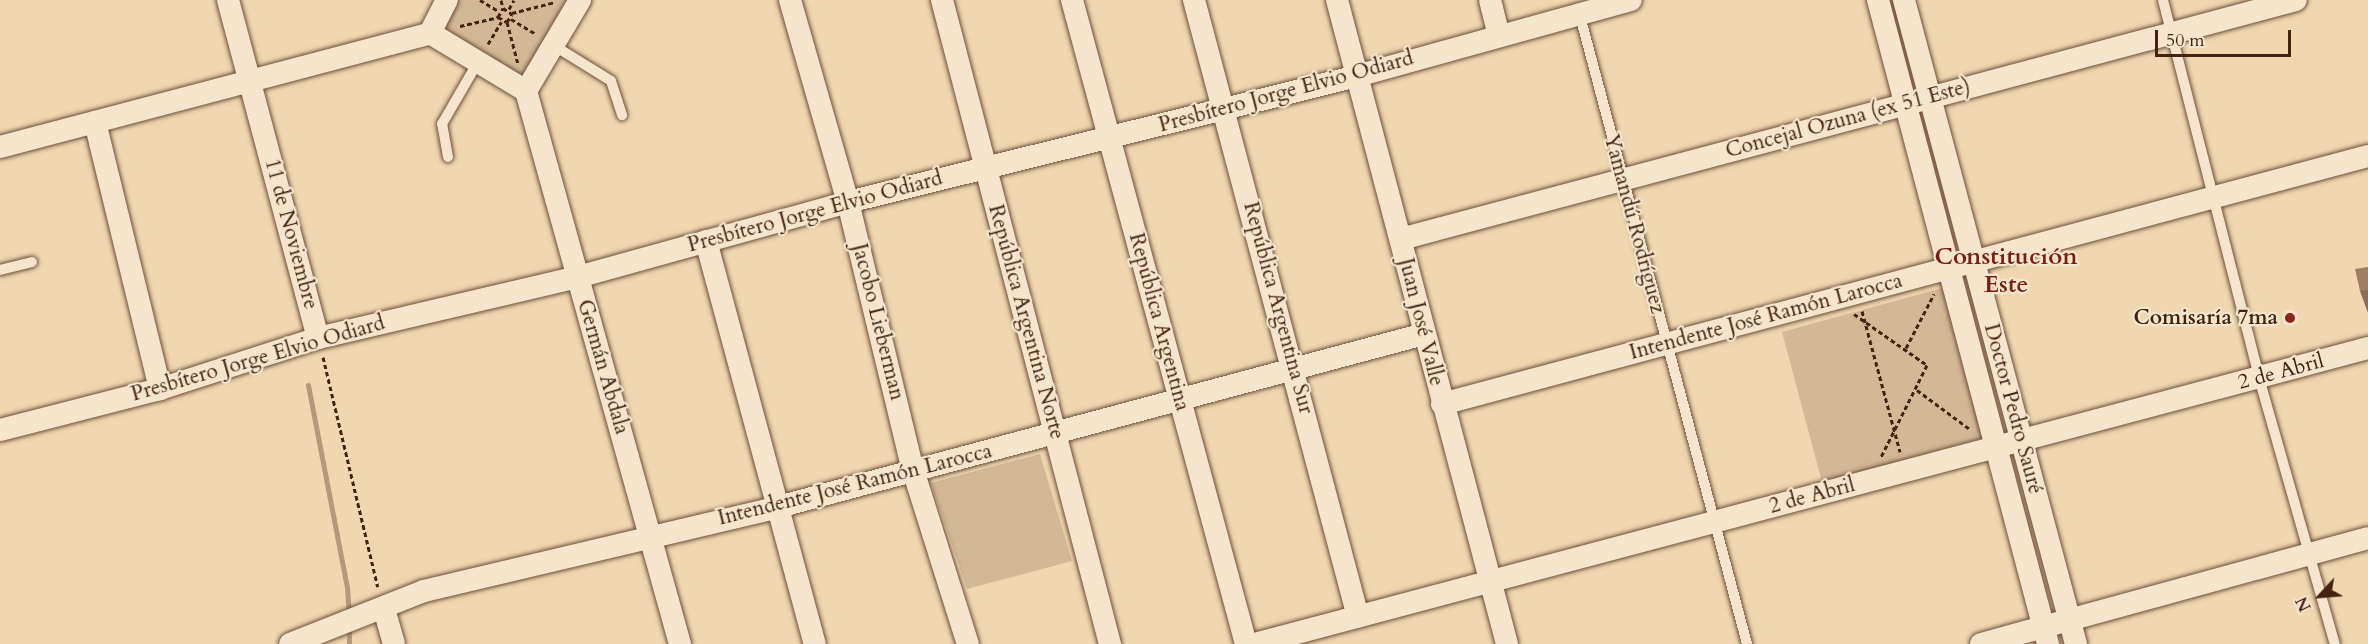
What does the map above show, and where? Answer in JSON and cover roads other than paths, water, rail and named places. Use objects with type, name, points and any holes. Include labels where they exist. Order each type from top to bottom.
[{"type":"street","name":"11 de Noviembre","points":[[228,0],[318,338]]},
{"type":"street","points":[[430,33],[447,0]]},
{"type":"street","points":[[0,147],[430,33],[526,91],[580,0]]},
{"type":"street","name":"Jacobo Lieberman","points":[[790,0],[848,202],[914,470],[968,644]]},
{"type":"street","name":"República Argentina Norte","points":[[942,0],[1110,644]]},
{"type":"street","name":"República Argentina","points":[[1072,0],[1246,644]]},
{"type":"street","name":"República Argentina Sur","points":[[1194,0],[1295,369],[1358,617]]},
{"type":"street","name":"Juan José Valle","points":[[1337,0],[1507,644]]},
{"type":"street","points":[[1490,0],[1499,35]]},
{"type":"street","name":"Presbítero Jorge Elvio Odiard","points":[[0,430],[160,389],[318,338],[578,277],[848,202],[1357,76],[1628,0]]},
{"type":"street","name":"Doctor Pedro Sauré","points":[[1878,0],[1994,448],[2046,635]]},
{"type":"street","name":"Doctor Pedro Sauré","points":[[1904,0],[2076,644]]},
{"type":"street","name":"Concejal Ozuna (ex 51 Este)","points":[[1401,239],[2296,0]]},
{"type":"street","name":"Germán Abdala","points":[[526,91],[680,644]]},
{"type":"street","points":[[95,122],[160,389]]},
{"type":"street","name":"Intendente José Ramón Larocca","points":[[1442,404],[2368,156]]},
{"type":"street","points":[[706,241],[815,644]]},
{"type":"street","name":"Intendente José Ramón Larocca","points":[[290,644],[384,609],[424,591],[778,507],[1424,334]]},
{"type":"street","name":"2 de Abril","points":[[1255,644],[2368,348]]},
{"type":"street","points":[[1981,644],[2046,635],[2069,620],[2368,538]]},
{"type":"street","points":[[384,609],[394,644]]},
{"type":"lane","points":[[2163,0],[2259,378],[2335,644]]},
{"type":"lane","name":"Yamandú Rodríguez","points":[[1579,12],[1621,180],[1747,644]]},
{"type":"lane","points":[[552,45],[611,81],[622,115]]},
{"type":"lane","points":[[448,157],[442,124],[478,62]]},
{"type":"lane","points":[[0,270],[32,262]]},
{"type":"waterway","points":[[308,385],[347,587],[349,613]]},
{"type":"waterway","points":[[349,626],[349,644]]},
{"type":"place","name":"Comisaría 7ma","points":[[2290,318]]},
{"type":"district","name":"Constitución Este","points":[[2006,271]]}]
